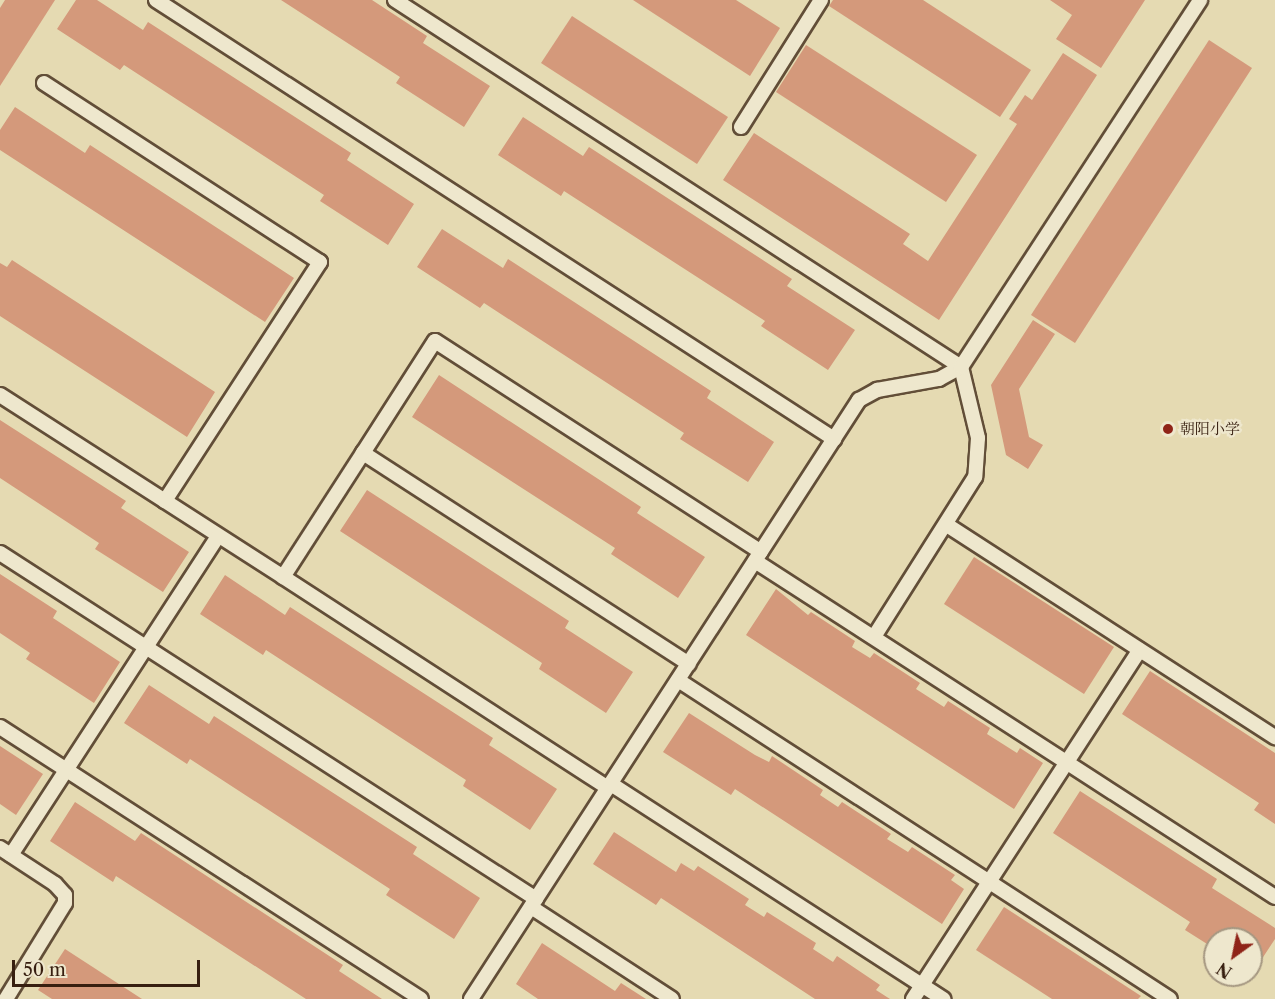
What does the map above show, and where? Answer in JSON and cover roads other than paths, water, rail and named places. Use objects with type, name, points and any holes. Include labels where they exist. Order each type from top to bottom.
[{"type":"lane","points":[[156,0],[834,439]]},
{"type":"lane","points":[[395,0],[961,366],[978,438],[978,458],[971,488],[874,637]]},
{"type":"lane","points":[[741,127],[821,0]]},
{"type":"lane","points":[[471,999],[859,400],[877,390],[939,379],[961,366],[1200,0]]},
{"type":"lane","points":[[45,83],[320,262],[165,501]]},
{"type":"lane","points":[[282,577],[435,341],[758,556],[874,637],[1275,897]]},
{"type":"lane","points":[[0,394],[943,999]]},
{"type":"lane","points":[[363,453],[688,663]]},
{"type":"lane","points":[[947,525],[1275,737]]},
{"type":"lane","points":[[6,999],[65,903],[65,895],[55,884],[5,852],[66,770],[218,536]]},
{"type":"lane","points":[[0,552],[533,903],[672,999]]},
{"type":"lane","points":[[913,999],[1140,650]]},
{"type":"lane","points":[[678,680],[1170,999]]},
{"type":"lane","points":[[0,727],[421,999]]},
{"type":"place","name":"朝阳小学","points":[[1168,429]]}]
